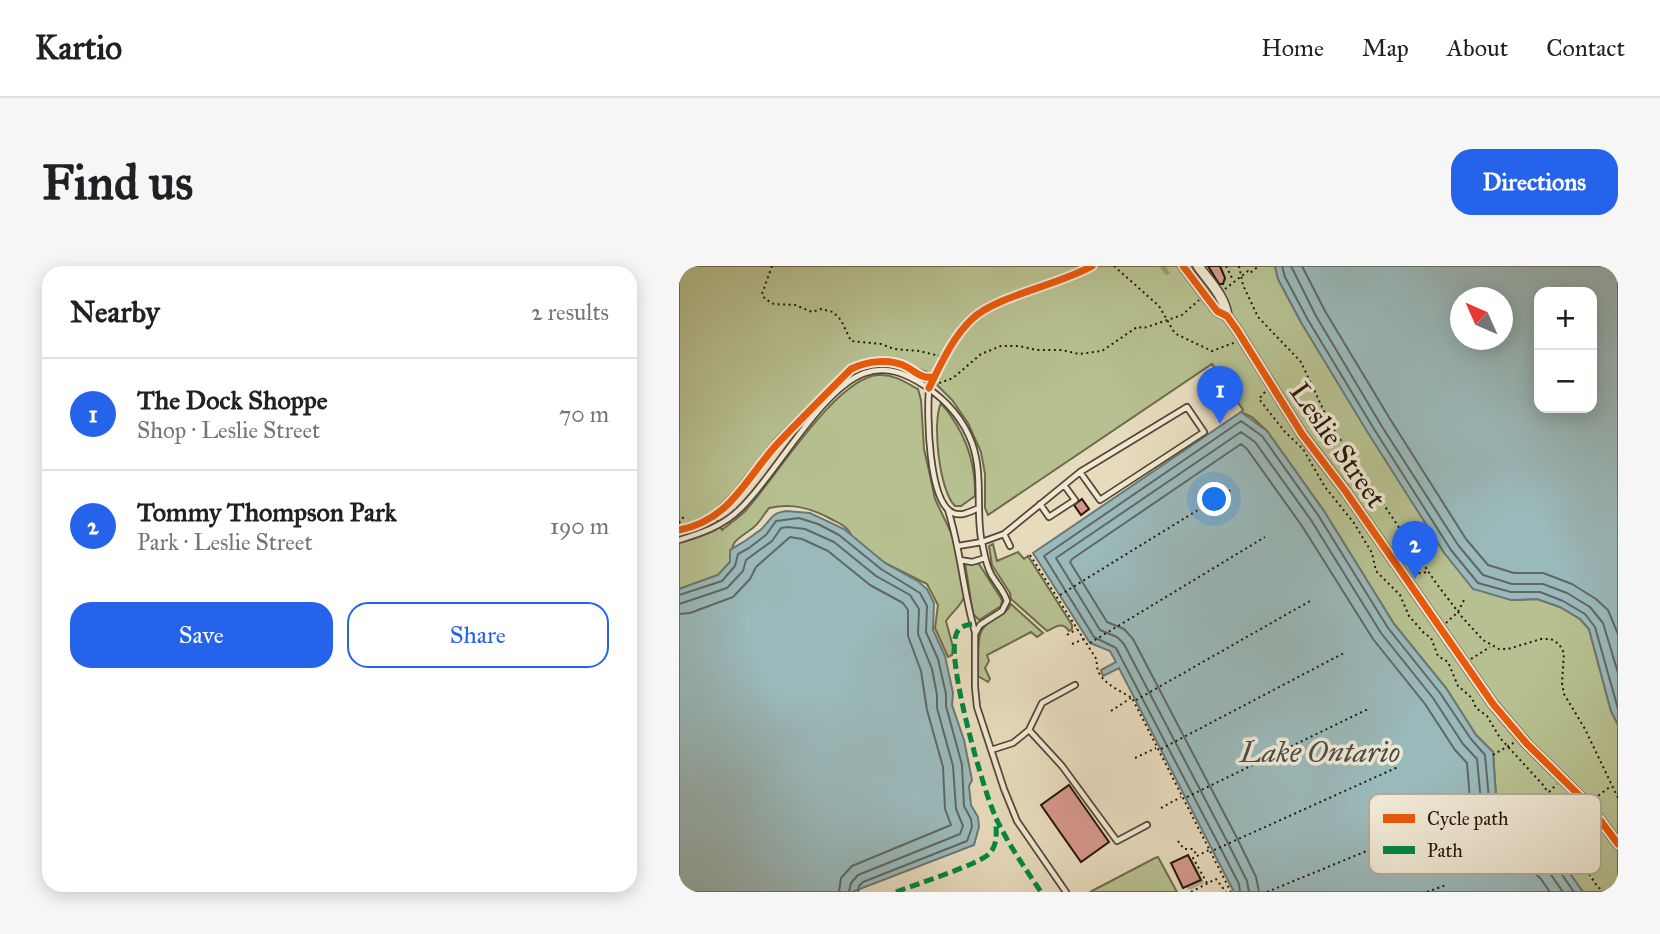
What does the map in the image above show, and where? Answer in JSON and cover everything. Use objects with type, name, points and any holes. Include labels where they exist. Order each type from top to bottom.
[{"type":"street","name":"Leslie Street","points":[[1183,266],[1217,311],[1227,316],[1243,338],[1271,386],[1511,726],[1578,794]]},
{"type":"street","name":"Leslie Street","points":[[1198,266],[1226,307],[1227,316]]},
{"type":"street","name":"Leslie Street","points":[[1601,821],[1618,844]]},
{"type":"lane","points":[[679,540],[713,528],[738,511],[825,404],[853,379],[866,373],[891,370],[929,388],[953,410],[971,440],[978,468],[979,508],[985,558],[1007,601],[1002,611],[980,625],[975,634]]},
{"type":"lane","points":[[929,388],[929,448],[939,495],[948,510],[958,546],[966,600],[975,634],[975,696],[1017,821],[1066,892]]},
{"type":"lane","points":[[958,546],[982,542],[1004,534],[1080,472],[1187,407],[1204,432],[1100,500],[1080,472]]},
{"type":"lane","points":[[1040,505],[1049,517],[1075,500],[1064,485]]},
{"type":"lane","points":[[948,510],[958,514],[979,508]]},
{"type":"lane","points":[[1004,534],[1010,546]]},
{"type":"lane","points":[[960,560],[972,562],[985,558]]},
{"type":"lane","points":[[991,750],[1013,743],[1029,730],[1042,703],[1075,685]]},
{"type":"lane","points":[[1029,730],[1062,766],[1117,841],[1147,825]]},
{"type":"path","points":[[772,266],[762,294],[774,304],[795,305],[812,312],[821,309],[833,312],[841,320],[852,341],[944,357]]},
{"type":"path","points":[[1114,266],[1146,292],[1168,318],[1174,332],[1212,351],[1243,338]]},
{"type":"path","points":[[1226,266],[1233,281]]},
{"type":"path","points":[[1240,266],[1243,285],[1259,318],[1301,362],[1329,421],[1428,572],[1458,612],[1491,646],[1499,649],[1548,639],[1559,643],[1564,655],[1562,683],[1565,694],[1618,798]]},
{"type":"path","points":[[1219,295],[1233,281],[1258,266]]},
{"type":"path","points":[[930,377],[929,388],[953,378],[981,354],[1000,346],[1019,345],[1037,350],[1062,350],[1075,355],[1102,351],[1137,327],[1144,328],[1182,314],[1205,295]]},
{"type":"path","points":[[939,367],[949,348]]},
{"type":"path","points":[[1271,386],[1259,399],[1285,432],[1303,449],[1325,487],[1354,523],[1372,553],[1376,571],[1400,595],[1409,616],[1431,638],[1437,656],[1448,662],[1458,686],[1472,698],[1476,708],[1487,716],[1500,738],[1539,778],[1548,793],[1562,777]]},
{"type":"path","points":[[1060,595],[1232,489]]},
{"type":"path","points":[[679,523],[685,515]]},
{"type":"path","points":[[1090,643],[1265,537]]},
{"type":"path","points":[[1030,555],[1097,660],[1096,667],[1103,680],[1132,698],[1231,891],[1226,892],[1216,879],[1191,892]]},
{"type":"path","points":[[1405,578],[1415,573],[1428,572]]},
{"type":"path","points":[[1440,628],[1458,612],[1464,600]]},
{"type":"path","points":[[1136,700],[1310,601]]},
{"type":"path","points":[[1067,635],[1077,629]]},
{"type":"path","points":[[1072,644],[1084,639]]},
{"type":"path","points":[[1464,663],[1491,646]]},
{"type":"path","points":[[1161,749],[1344,653]]},
{"type":"path","points":[[1111,710],[1132,698]]},
{"type":"path","points":[[1187,797],[1368,709]]},
{"type":"path","points":[[1135,758],[1157,747]]},
{"type":"path","points":[[1493,755],[1510,747]]},
{"type":"path","points":[[1207,883],[1193,858],[1398,767]]},
{"type":"path","points":[[1601,794],[1611,786]]},
{"type":"path","points":[[1160,808],[1182,796]]},
{"type":"path","points":[[1178,841],[1184,849],[1193,849],[1197,856]]},
{"type":"path","points":[[1267,892],[1369,850]]},
{"type":"path","points":[[1589,874],[1604,892]]},
{"type":"path","points":[[1427,892],[1446,885]]},
{"type":"green space","points":[[679,266],[1275,266],[1278,279],[1302,324],[1445,554],[1511,600],[1537,599],[1560,607],[1580,619],[1589,629],[1611,711],[1618,725],[1618,892],[1583,892],[1570,874],[1601,874],[1601,794],[1496,794],[1493,752],[1476,735],[1446,688],[1394,624],[1324,511],[1267,431],[1252,417],[1241,412],[1243,410],[1212,364],[988,515],[985,508],[985,474],[981,452],[968,423],[952,400],[937,385],[936,379],[927,372],[886,359],[860,362],[841,373],[774,440],[732,493],[713,512],[722,530],[741,515],[826,410],[862,380],[878,375],[889,376],[918,389],[924,449],[935,499],[955,541],[964,597],[946,621],[953,647],[952,655],[948,657],[935,628],[938,605],[927,584],[885,563],[852,538],[842,525],[817,512],[802,508],[769,508],[756,525],[736,540],[730,562],[718,575],[679,589]]},
{"type":"green space","points":[[941,403],[962,435],[971,458],[975,496],[961,506],[955,506],[949,498],[941,472],[937,425]]},
{"type":"green space","points":[[993,544],[997,561],[1018,552],[1024,559],[1028,556],[1072,629],[1069,631],[1064,626],[1059,626],[1047,631],[1011,599],[992,565],[989,546]]},
{"type":"green space","points":[[965,563],[979,564],[1002,600],[1001,606],[979,620],[973,614]]},
{"type":"green space","points":[[1011,604],[1043,633],[1037,637],[1031,632],[987,655],[989,661],[985,668],[990,679],[988,682],[978,676],[980,634],[985,626],[1005,612]]},
{"type":"green space","points":[[1158,857],[1177,892],[1090,892],[1155,858]]},
{"type":"water","points":[[1275,266],[1618,266],[1618,725],[1611,711],[1589,629],[1580,619],[1560,607],[1537,599],[1511,600],[1473,589],[1445,554],[1302,324],[1278,279]]},
{"type":"water","name":"Lake Ontario","points":[[1241,412],[1267,431],[1324,511],[1394,624],[1446,688],[1476,735],[1493,752],[1496,794],[1369,794],[1369,874],[1570,874],[1583,892],[1234,892],[1119,668],[1103,676],[1101,670],[1116,662],[1110,651],[1090,643],[1033,553]]},
{"type":"water","points":[[786,511],[810,513],[844,529],[885,563],[927,589],[934,603],[933,630],[945,656],[953,693],[952,705],[964,740],[972,780],[969,786],[971,805],[978,817],[979,827],[974,845],[852,892],[679,892],[679,589],[718,575],[730,562],[730,550],[759,531],[773,516]]},
{"type":"building","points":[[1208,266],[1220,266],[1225,278],[1223,284],[1219,284]]},
{"type":"building","points":[[1082,499],[1089,509],[1081,515],[1074,505]]},
{"type":"building","points":[[1069,785],[1109,842],[1081,862],[1041,805]]},
{"type":"building","points":[[1188,855],[1201,880],[1183,888],[1171,863]]},
{"type":"marked path","points":[[972,624],[958,630],[954,649],[967,726],[996,818],[1011,847],[1041,892]]},
{"type":"marked path","points":[[896,892],[984,858],[994,846],[996,821]]},
{"type":"cycle path","points":[[929,388],[947,352],[972,319],[996,304],[1092,266]]},
{"type":"cycle path","points":[[1183,266],[1217,311],[1227,316],[1237,330],[1302,434],[1346,492],[1493,704],[1527,744],[1578,794]]},
{"type":"cycle path","points":[[679,530],[697,525],[726,506],[782,439],[851,369],[871,362],[886,362],[900,364],[922,376],[933,377]]},
{"type":"cycle path","points":[[1601,821],[1618,844]]},
{"type":"place","name":"The Dock Shoppe","points":[[1220,424]]},
{"type":"place","name":"Tommy Thompson Park","points":[[1415,579]]}]
